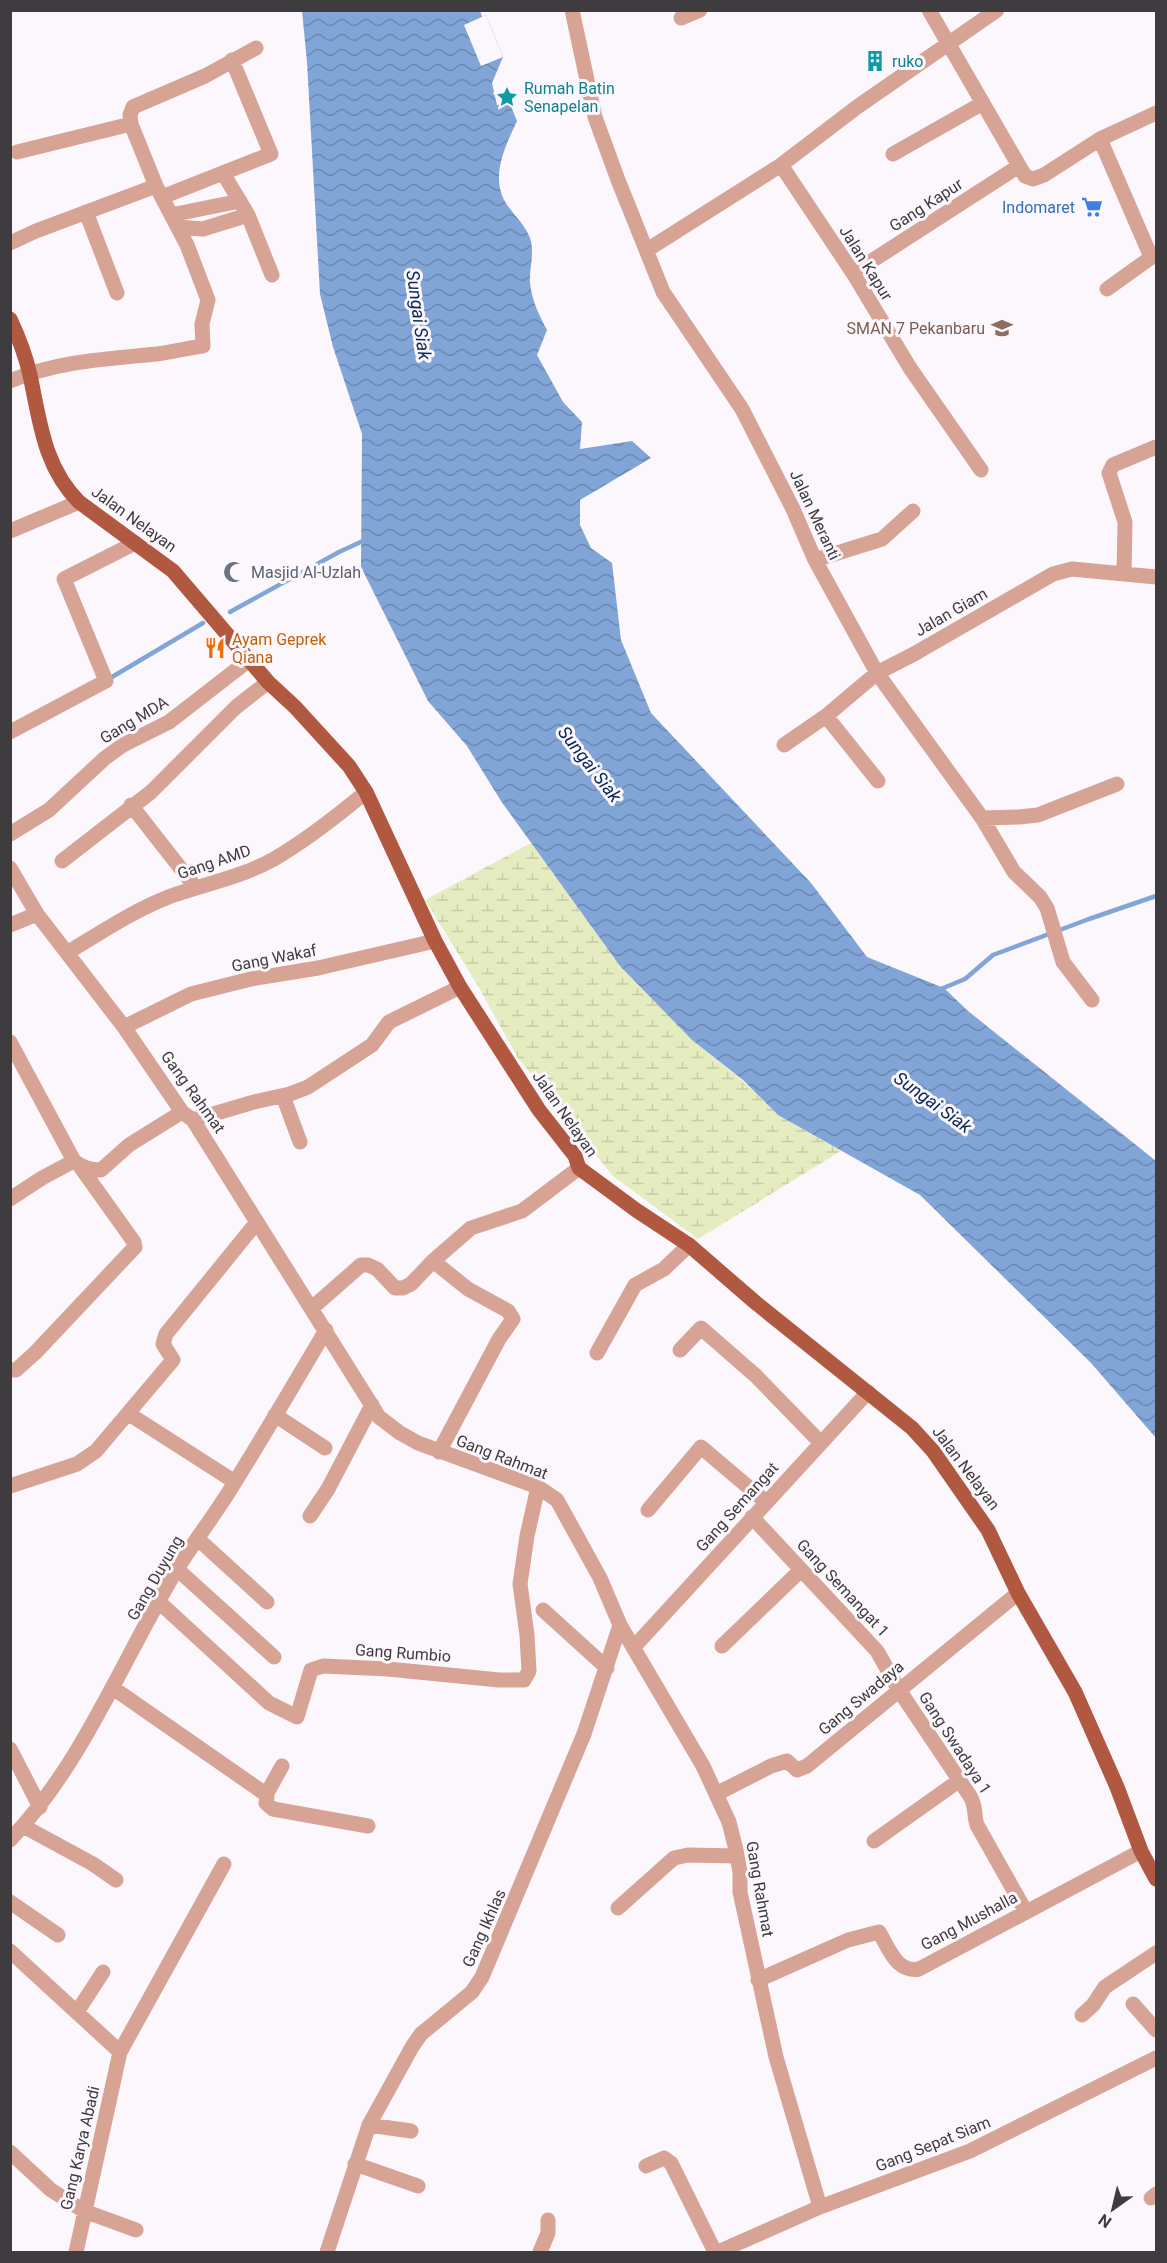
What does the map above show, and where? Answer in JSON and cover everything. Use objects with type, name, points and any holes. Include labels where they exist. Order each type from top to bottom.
[{"type":"main road","name":"Jalan Nelayan","points":[[10,319],[30,373],[37,415],[48,456],[66,489],[79,502],[173,571],[268,682],[295,706],[349,766],[366,792],[435,941],[460,987],[539,1110],[575,1156],[579,1168],[689,1245],[756,1303],[912,1428],[933,1450],[988,1530],[1018,1593],[1075,1692],[1117,1788],[1141,1851],[1156,1879]]},
{"type":"street","name":"Jalan Meranti","points":[[572,10],[595,117],[657,279],[675,312],[721,376],[751,425],[794,509],[815,560],[877,673],[982,818],[1014,872],[1040,897],[1047,908],[1063,962],[1092,1000]]},
{"type":"street","points":[[681,18],[700,10]]},
{"type":"street","points":[[929,10],[1025,176],[1033,179],[1044,175],[1100,140],[1156,113]]},
{"type":"street","points":[[647,250],[781,165],[857,107],[997,10]]},
{"type":"street","points":[[10,381],[30,373],[70,363],[158,354],[203,346],[202,324],[208,300],[187,245],[159,191],[131,124],[130,115],[133,107],[205,76],[256,48]]},
{"type":"street","points":[[10,243],[86,213],[223,173],[271,154],[231,60]]},
{"type":"street","points":[[893,153],[982,103]]},
{"type":"street","points":[[17,152],[131,124]]},
{"type":"street","points":[[1100,140],[1154,256],[1107,289]]},
{"type":"street","name":"Jalan Kapur","points":[[781,165],[853,273],[910,368],[981,470]]},
{"type":"street","name":"Gang Kapur","points":[[853,273],[1019,166]]},
{"type":"street","points":[[223,173],[248,214],[272,275]]},
{"type":"street","points":[[175,221],[240,201]]},
{"type":"street","points":[[86,213],[117,293]]},
{"type":"street","points":[[175,221],[203,229],[248,214]]},
{"type":"street","points":[[1124,573],[1125,522],[1109,473],[1113,465],[1156,447]]},
{"type":"street","points":[[10,531],[79,502]]},
{"type":"street","points":[[815,560],[882,539],[913,511]]},
{"type":"street","points":[[10,732],[106,681],[64,579],[135,543]]},
{"type":"street","name":"Jalan Giam","points":[[784,745],[826,716],[877,673],[1053,574],[1072,569],[1156,577]]},
{"type":"street","name":"Gang MDA","points":[[10,834],[49,810],[105,758],[123,745],[169,722],[249,660]]},
{"type":"street","points":[[62,861],[150,792],[236,707],[268,682]]},
{"type":"street","points":[[826,716],[878,781]]},
{"type":"street","points":[[982,818],[1038,815],[1117,784]]},
{"type":"street","name":"Gang AMD","points":[[67,953],[137,911],[171,896],[222,881],[272,860],[330,821],[366,792]]},
{"type":"street","points":[[131,805],[196,888]]},
{"type":"street","name":"Gang Rahmat","points":[[10,868],[37,914],[124,1027],[188,1116],[326,1330],[379,1417],[400,1433],[440,1452],[538,1487],[557,1500],[600,1578],[620,1625],[703,1766],[729,1822],[741,1872],[740,1892],[781,2078],[820,2207]]},
{"type":"street","points":[[10,925],[37,914]]},
{"type":"street","name":"Gang Wakaf","points":[[124,1027],[192,994],[251,979],[318,968],[435,941]]},
{"type":"street","points":[[11,1197],[42,1178],[76,1163],[91,1170],[101,1170],[129,1145],[188,1116],[283,1096],[308,1087],[372,1045],[389,1022],[460,987]]},
{"type":"street","points":[[10,1042],[76,1163],[134,1242],[135,1248],[35,1353],[16,1370],[10,1370]]},
{"type":"street","points":[[283,1096],[300,1142]]},
{"type":"street","points":[[312,1308],[361,1265],[377,1269],[395,1288],[411,1284],[433,1261],[471,1228],[522,1211],[579,1168]]},
{"type":"street","points":[[10,1486],[76,1464],[96,1451],[174,1360],[163,1344],[166,1334],[257,1222]]},
{"type":"street","points":[[597,1353],[635,1285],[664,1269],[689,1245]]},
{"type":"street","points":[[433,1261],[468,1289],[494,1301],[508,1311],[513,1319],[440,1452]]},
{"type":"street","points":[[680,1350],[701,1328],[756,1376],[820,1443]]},
{"type":"street","name":"Gang Duyung","points":[[10,1840],[40,1807],[60,1780],[177,1569],[235,1482],[326,1330]]},
{"type":"street","name":"Gang Semangat","points":[[634,1647],[868,1392]]},
{"type":"street","points":[[310,1516],[333,1479],[372,1405]]},
{"type":"street","points":[[129,1414],[235,1482]]},
{"type":"street","points":[[275,1415],[324,1448]]},
{"type":"street","points":[[648,1510],[701,1447],[766,1502]]},
{"type":"street","name":"Gang Rumbio","points":[[159,1602],[269,1703],[297,1717],[311,1670],[323,1666],[524,1680],[529,1671],[520,1584],[538,1487]]},
{"type":"street","name":"Gang Semangat 1","points":[[752,1517],[877,1651],[899,1690]]},
{"type":"street","points":[[198,1539],[267,1602]]},
{"type":"street","points":[[177,1569],[273,1657]]},
{"type":"street","points":[[722,1646],[801,1570]]},
{"type":"street","name":"Gang Swadaya","points":[[716,1794],[771,1766],[787,1761],[797,1770],[803,1768],[1018,1593]]},
{"type":"street","points":[[543,1610],[607,1668]]},
{"type":"street","name":"Gang Ikhlas","points":[[327,2253],[369,2125],[421,2034],[472,1992],[482,1977],[584,1734],[620,1625]]},
{"type":"street","points":[[113,1688],[266,1795]]},
{"type":"street","name":"Gang Swadaya 1","points":[[899,1690],[976,1807],[974,1816],[977,1825],[1026,1912]]},
{"type":"street","points":[[10,1749],[40,1807]]},
{"type":"street","points":[[282,1766],[266,1795],[266,1803],[273,1809],[368,1826]]},
{"type":"street","points":[[874,1841],[960,1780]]},
{"type":"street","points":[[24,1826],[93,1864],[116,1880]]},
{"type":"street","name":"Gang Mushalla","points":[[758,1980],[848,1940],[879,1932],[898,1964],[910,1970],[919,1969],[1141,1851]]},
{"type":"street","points":[[618,1908],[674,1858],[737,1856]]},
{"type":"street","name":"Gang Karya Abadi","points":[[76,2253],[120,2052],[224,1864]]},
{"type":"street","points":[[10,1902],[58,1935]]},
{"type":"street","points":[[10,1951],[120,2052]]},
{"type":"street","points":[[1082,2015],[1093,2005],[1105,1987],[1156,1953]]},
{"type":"street","points":[[77,2012],[103,1972]]},
{"type":"street","points":[[1133,2004],[1156,2031]]},
{"type":"street","name":"Gang Sepat Siam","points":[[716,2253],[820,2207],[970,2151],[1156,2058]]},
{"type":"street","points":[[369,2125],[411,2131]]},
{"type":"street","points":[[10,2152],[51,2190],[84,2211],[136,2230]]},
{"type":"street","points":[[646,2166],[664,2158],[671,2163],[716,2253]]},
{"type":"street","points":[[356,2164],[418,2186]]},
{"type":"street","points":[[540,2253],[548,2233],[548,2220]]},
{"type":"green space","points":[[531,843],[620,966],[692,1040],[743,1081],[778,1115],[841,1151],[698,1239],[613,1176],[518,1058],[475,981],[425,900]]},
{"type":"water","name":"Sungai Siak","points":[[480,10],[482,17],[486,15],[503,57],[492,83],[497,105],[510,104],[517,121],[508,140],[499,180],[504,200],[530,238],[531,290],[536,308],[547,330],[537,355],[563,402],[582,422],[580,449],[632,441],[651,458],[580,500],[580,525],[591,548],[612,563],[621,640],[651,713],[811,883],[867,957],[944,988],[968,1011],[1156,1161],[1156,1438],[1091,1363],[920,1195],[778,1115],[743,1080],[692,1040],[620,966],[501,801],[467,746],[428,701],[361,567],[362,434],[333,347],[320,294],[302,11]]},
{"type":"pier","points":[[486,15],[503,57],[481,66],[464,25]]},
{"type":"waterway","points":[[230,612],[365,540]]},
{"type":"waterway","points":[[112,677],[203,623]]},
{"type":"waterway","points":[[941,989],[965,979],[993,955],[1156,896]]},
{"type":"place","name":"ruko","points":[[875,61]]},
{"type":"place","name":"Rumah Batin Senapelan","points":[[507,97]]},
{"type":"place","name":"Indomaret","points":[[1092,207]]},
{"type":"place","name":"SMAN 7 Pekanbaru","points":[[1002,328]]},
{"type":"place","name":"Masjid Al-Uzlah","points":[[234,572]]},
{"type":"place","name":"Ayam Geprek Qiana","points":[[215,648]]}]
